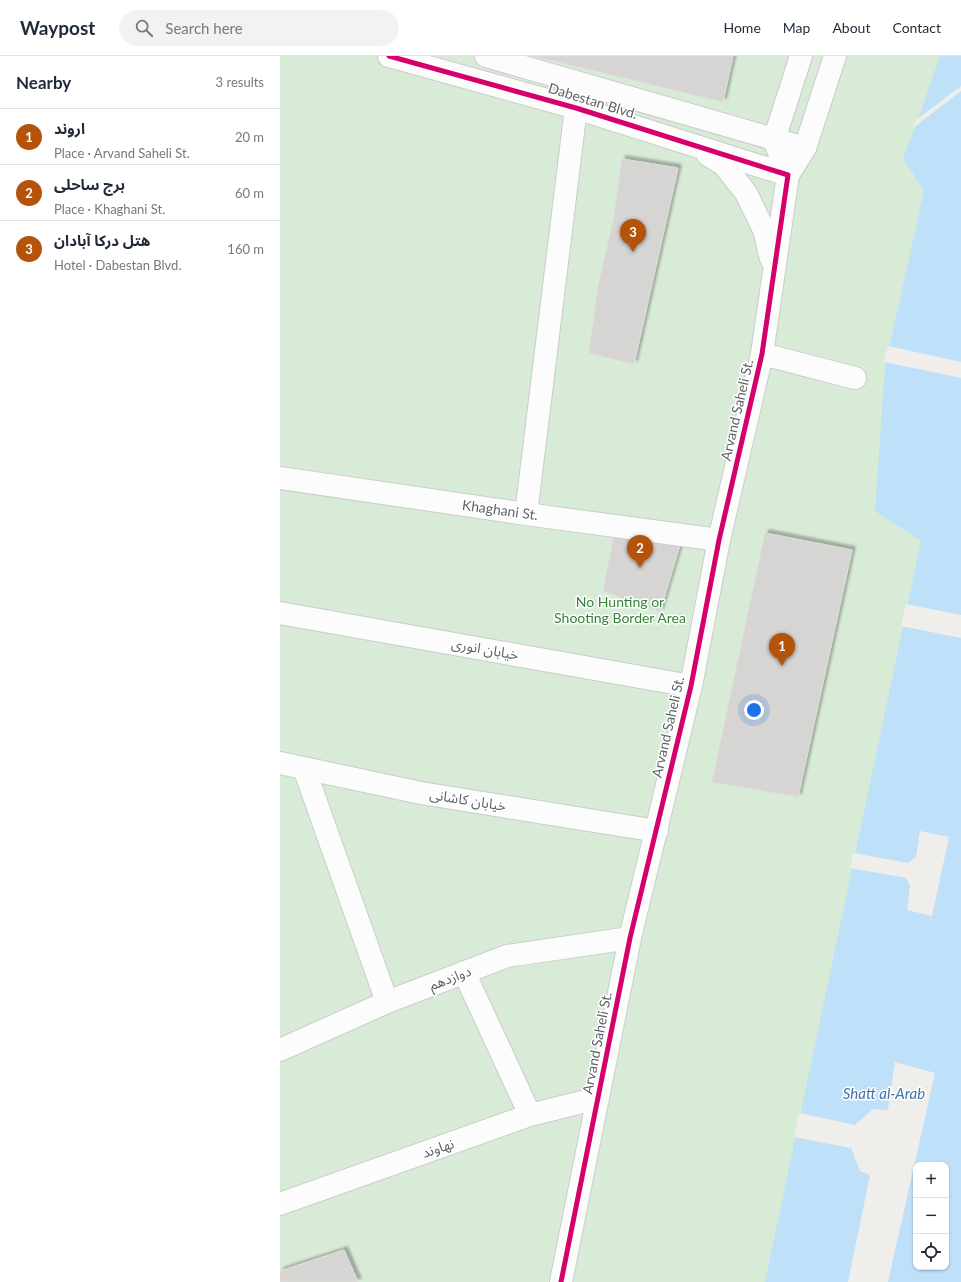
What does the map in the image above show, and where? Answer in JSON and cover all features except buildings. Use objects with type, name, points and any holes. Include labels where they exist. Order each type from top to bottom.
[{"type":"street","name":"Dabestan Blvd.","points":[[389,56],[576,108],[788,175]]},
{"type":"street","name":"Dabestan Blvd.","points":[[486,56],[805,148]]},
{"type":"street","points":[[788,175],[774,140],[800,56]]},
{"type":"street","points":[[788,175],[805,148],[835,56]]},
{"type":"street","points":[[526,514],[576,108]]},
{"type":"street","points":[[690,144],[724,165],[746,193],[764,230],[774,271]]},
{"type":"street","name":"Arvand Saheli St.","points":[[561,1282],[630,938],[691,686],[719,540],[762,354],[788,175]]},
{"type":"street","points":[[762,354],[855,378]]},
{"type":"street","name":"Khaghani St.","points":[[280,478],[526,514],[719,540]]},
{"type":"street","name":"خیابان انوری","points":[[280,613],[691,686]]},
{"type":"street","name":"خیابان کاشانی","points":[[280,763],[421,792],[657,831]]},
{"type":"street","points":[[304,768],[387,1002]]},
{"type":"street","name":"دوازدهم","points":[[280,1050],[387,1002],[508,956],[630,938]]},
{"type":"street","points":[[464,972],[530,1115]]},
{"type":"street","name":"نهاوند","points":[[280,1204],[530,1115],[598,1098]]},
{"type":"green space","name":"No Hunting or Shooting Border Area","points":[[280,56],[961,56],[961,1282],[280,1282]]},
{"type":"water","name":"Shatt al-Arab","points":[[940,56],[961,56],[961,1282],[765,1282],[921,541],[875,511],[885,366],[924,191],[903,158]]},
{"type":"pier","points":[[961,86],[961,91],[913,128],[916,120]]},
{"type":"pier","points":[[888,346],[961,362],[961,378],[884,362]]},
{"type":"pier","points":[[906,604],[961,615],[961,638],[901,626]]},
{"type":"pier","points":[[920,831],[949,837],[932,916],[907,910],[910,886],[906,878],[850,868],[853,853],[908,863],[916,857]]},
{"type":"pier","points":[[895,1062],[935,1073],[915,1162],[913,1162],[913,1171],[888,1282],[848,1282],[870,1175],[860,1171],[851,1148],[794,1137],[799,1113],[855,1125],[873,1109],[888,1110]]},
{"type":"cycle path","points":[[389,56],[576,108],[788,175],[762,354],[719,540],[691,686],[630,938],[561,1282]]},
{"type":"place","name":"هتل درکا آبادان","points":[[633,252]]},
{"type":"place","name":"برج ساحلی","points":[[640,568]]},
{"type":"place","name":"اروند","points":[[782,666]]}]
